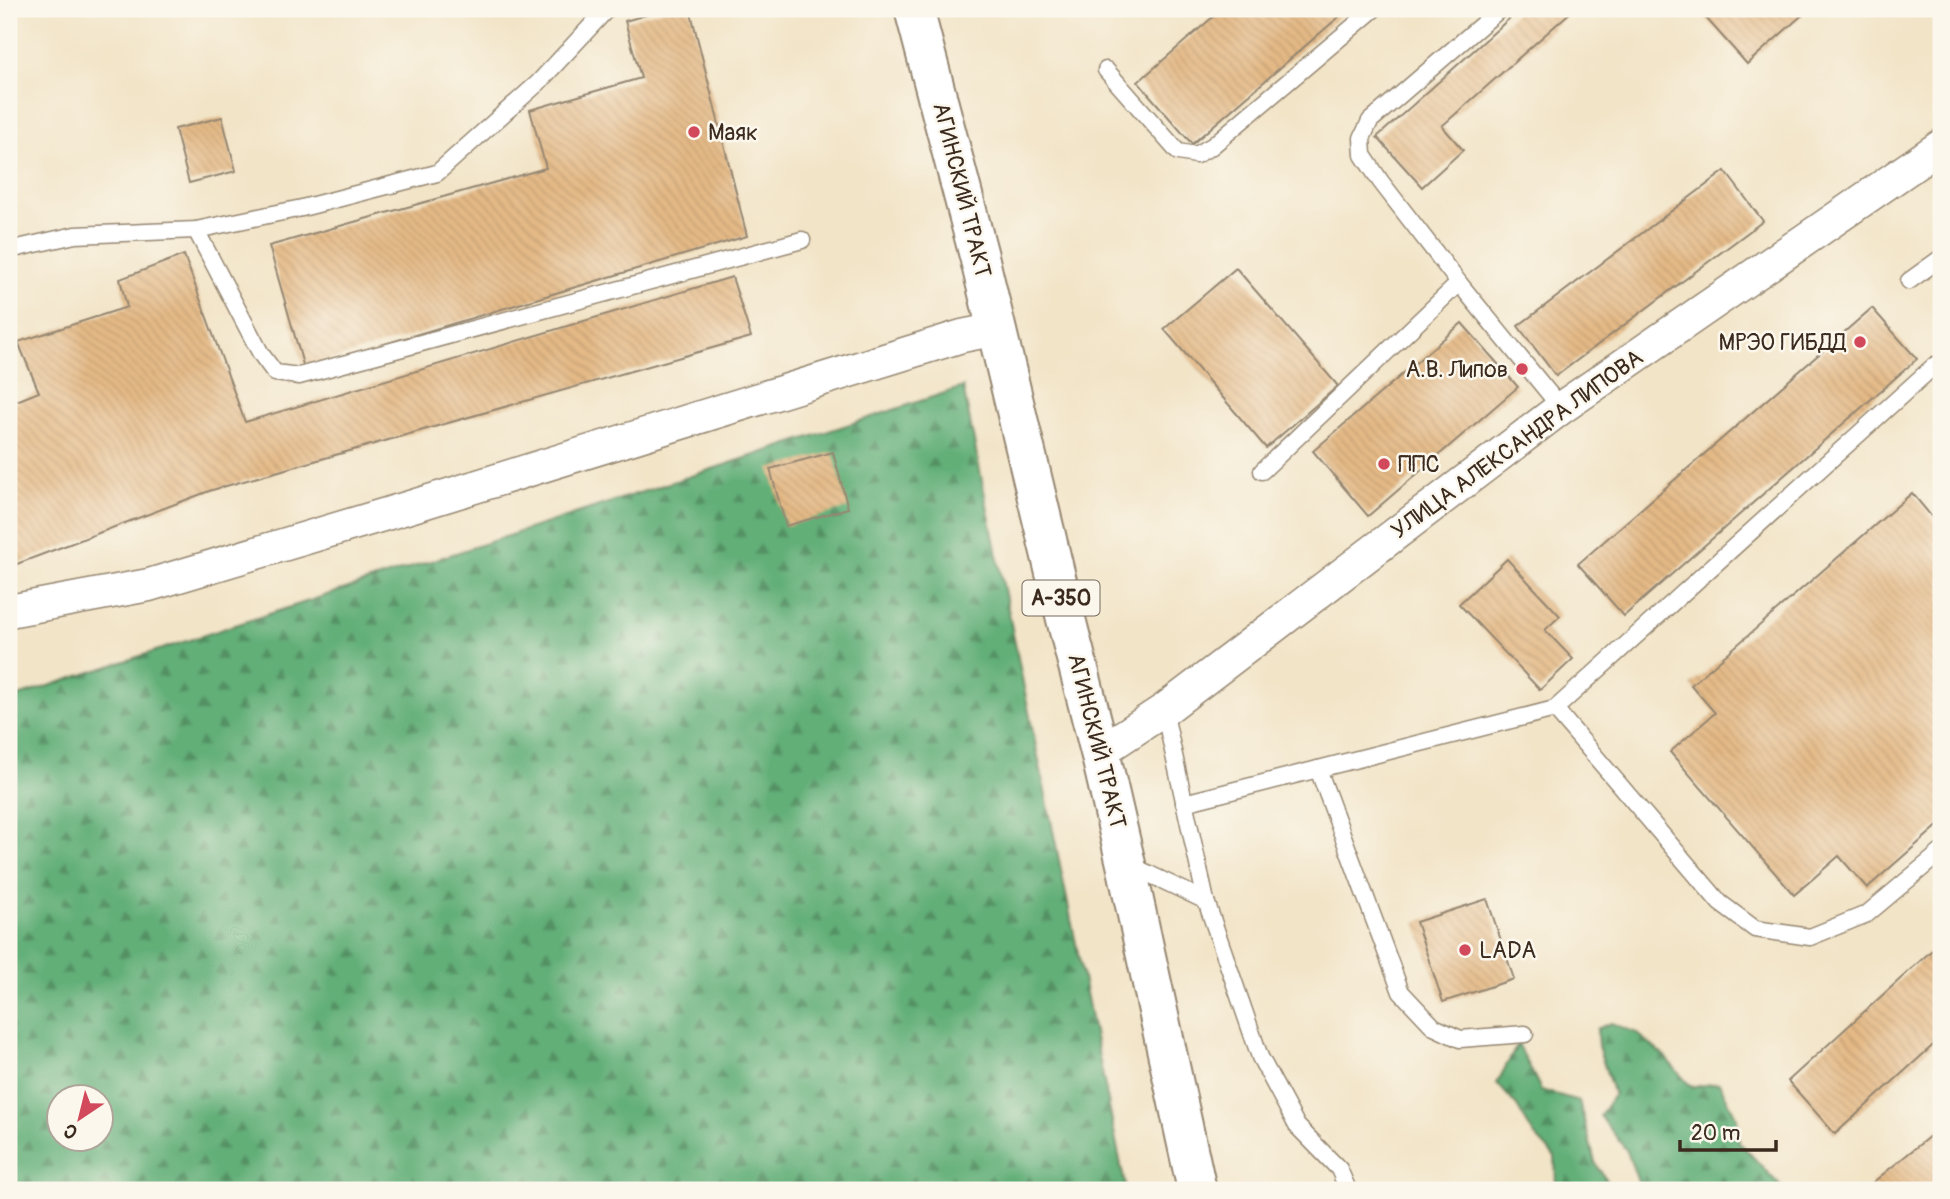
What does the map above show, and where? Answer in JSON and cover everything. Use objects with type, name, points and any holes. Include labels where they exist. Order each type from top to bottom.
[{"type":"highway","name":"АГИНСКИЙ ТРАКТ","points":[[914,9],[976,243],[1100,752],[1196,1190]]},
{"type":"street","name":"УЛИЦА АЛЕКСАНДРА ЛИПОВА","points":[[1100,752],[1164,710],[1561,408],[1941,146]]},
{"type":"street","points":[[9,611],[149,585],[962,336],[997,329]]},
{"type":"lane","points":[[9,250],[75,235],[196,229],[302,208],[438,173],[538,83],[607,9]]},
{"type":"lane","points":[[1106,70],[1178,152],[1196,155],[1212,146],[1374,9]]},
{"type":"lane","points":[[1500,9],[1370,121],[1362,138],[1363,155],[1460,283],[1561,408]]},
{"type":"lane","points":[[196,229],[261,354],[275,373],[299,376],[802,240]]},
{"type":"lane","points":[[1909,281],[1941,258]]},
{"type":"lane","points":[[1262,471],[1460,283]]},
{"type":"lane","points":[[1184,803],[1555,709],[1935,365]]},
{"type":"lane","points":[[1555,709],[1720,903],[1755,929],[1810,937],[1867,914],[1941,852]]},
{"type":"lane","points":[[1164,710],[1206,901],[1260,1057],[1297,1126],[1339,1169],[1348,1190]]},
{"type":"lane","points":[[1318,769],[1401,992],[1434,1027],[1460,1039],[1525,1034]]},
{"type":"lane","points":[[1126,864],[1206,901]]},
{"type":"green space","points":[[963,387],[1126,1190],[9,1190],[9,699]]},
{"type":"green space","points":[[1611,1023],[1637,1033],[1664,1056],[1691,1087],[1719,1083],[1737,1118],[1739,1142],[1784,1190],[1641,1190],[1627,1151],[1600,1116],[1614,1095],[1598,1046],[1597,1029]]},
{"type":"green space","points":[[1518,1044],[1541,1090],[1579,1101],[1595,1162],[1612,1190],[1553,1190],[1556,1187],[1555,1157],[1534,1135],[1517,1106],[1497,1083]]},
{"type":"building","points":[[667,9],[690,9],[747,236],[304,368],[269,246],[546,168],[530,110],[641,78],[625,21]]},
{"type":"building","points":[[1222,9],[1348,9],[1192,144],[1138,82]]},
{"type":"building","points":[[1520,9],[1574,9],[1442,126],[1463,150],[1422,187],[1377,137]]},
{"type":"building","points":[[1698,9],[1809,9],[1747,64]]},
{"type":"building","points":[[222,117],[236,171],[189,183],[175,129]]},
{"type":"building","points":[[1725,171],[1763,221],[1556,376],[1518,326]]},
{"type":"building","points":[[184,255],[245,422],[732,277],[751,337],[212,490],[9,567],[9,404],[39,392],[18,342],[127,307],[120,279]]},
{"type":"building","points":[[1236,268],[1338,386],[1266,448],[1164,329]]},
{"type":"building","points":[[1872,308],[1917,359],[1624,616],[1578,564]]},
{"type":"building","points":[[1462,323],[1518,387],[1368,516],[1313,451]]},
{"type":"building","points":[[833,452],[848,508],[786,526],[770,469]]},
{"type":"building","points":[[1912,493],[1941,528],[1941,823],[1867,888],[1839,856],[1794,895],[1670,752],[1715,713],[1691,685]]},
{"type":"building","points":[[1507,559],[1560,616],[1545,630],[1573,659],[1540,690],[1459,604]]},
{"type":"building","name":"LADA","points":[[1487,899],[1514,979],[1443,1002],[1416,922]]},
{"type":"building","points":[[1941,942],[1941,1038],[1835,1134],[1788,1081]]},
{"type":"building","points":[[1941,1127],[1941,1190],[1877,1190],[1871,1184]]},
{"type":"place","name":"Маяк","points":[[694,132]]},
{"type":"place","name":"МРЭО ГИБДД","points":[[1860,342]]},
{"type":"place","name":"А.В. Липов","points":[[1522,369]]},
{"type":"place","name":"ППС","points":[[1384,464]]},
{"type":"place","name":"LADA","points":[[1465,950]]}]
